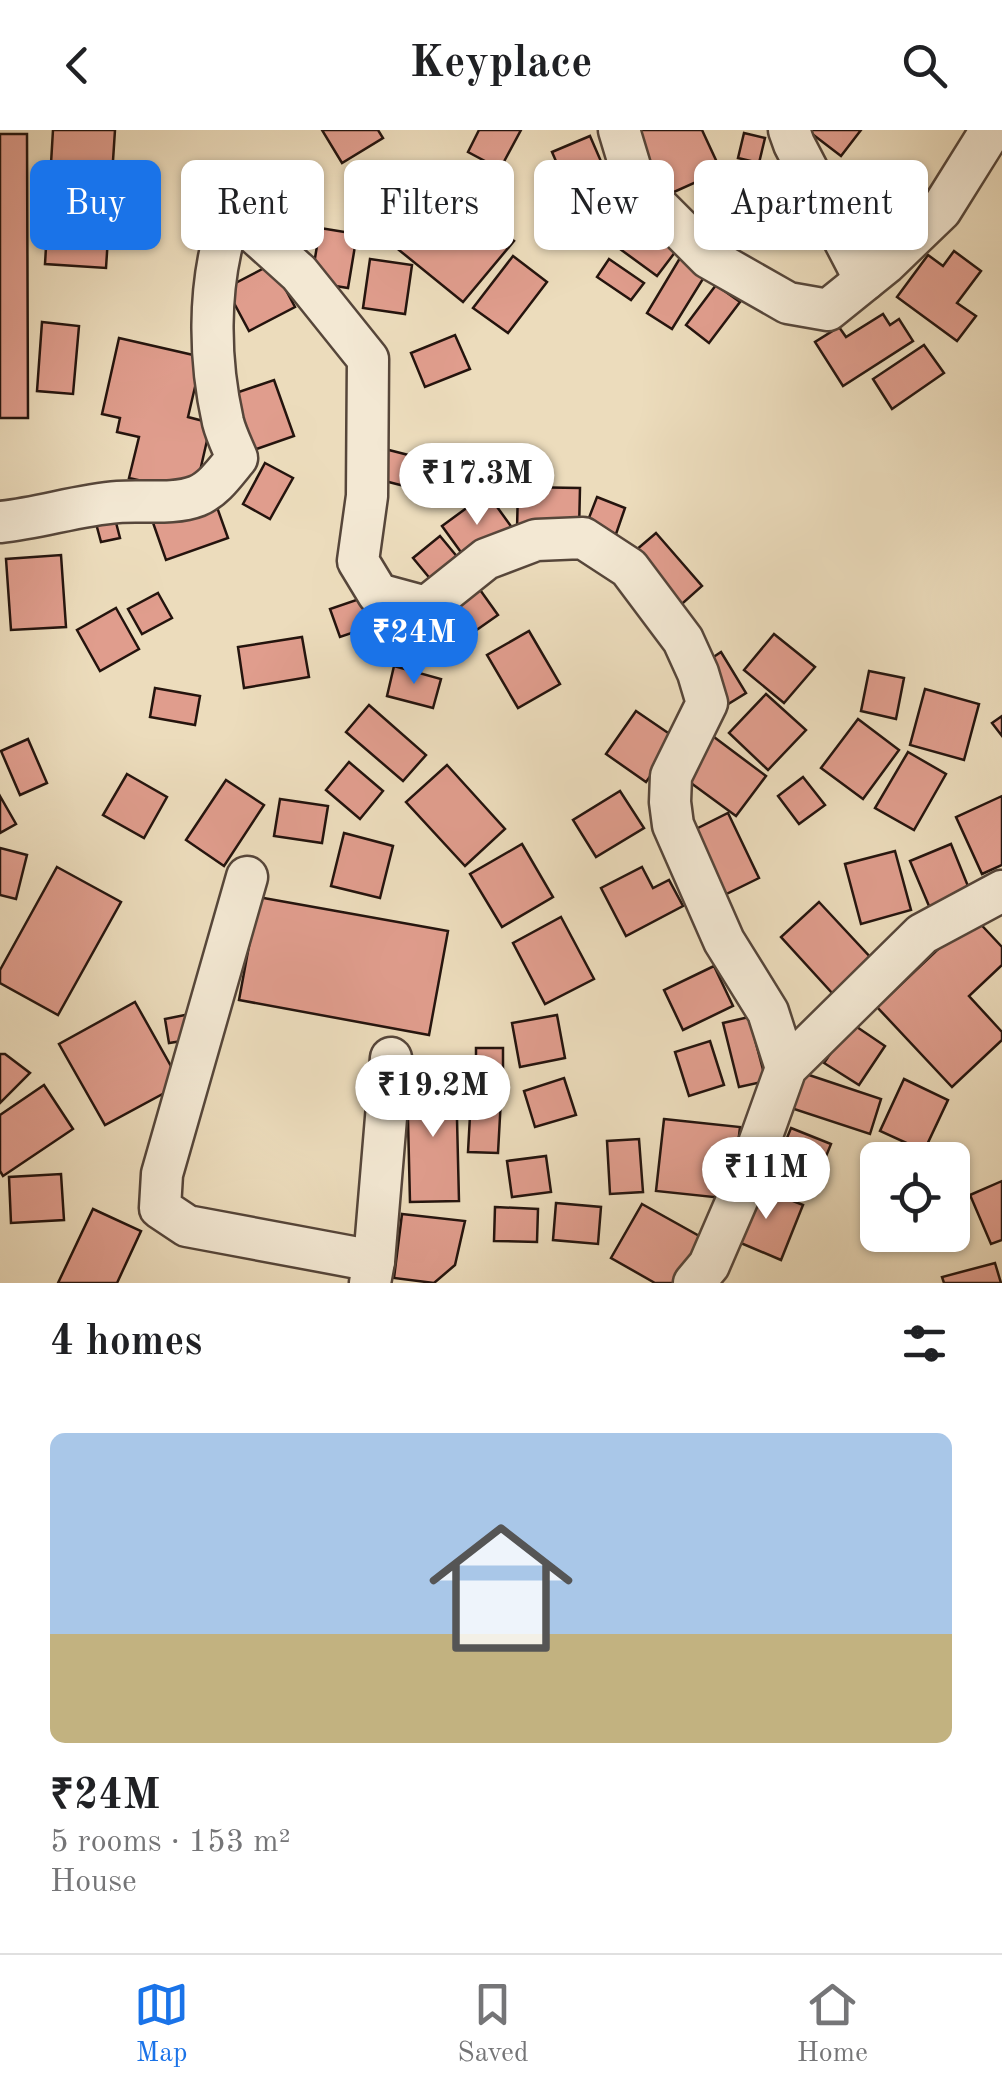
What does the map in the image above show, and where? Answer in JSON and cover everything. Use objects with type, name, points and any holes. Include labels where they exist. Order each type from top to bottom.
[{"type":"street","points":[[619,130],[638,193],[660,209],[709,258],[788,303],[828,310],[941,210],[992,130]]},
{"type":"street","points":[[789,130],[865,280]]},
{"type":"street","points":[[0,522],[116,502],[194,497],[218,481],[237,458],[224,424],[213,351],[217,259],[226,229],[250,229],[298,274],[368,359],[367,496],[358,561],[378,594],[426,607],[486,558],[536,540],[582,538],[630,568],[683,640],[707,702],[671,776],[674,825],[724,941],[768,1012],[786,1068]]},
{"type":"street","points":[[247,877],[162,1174],[160,1208],[186,1226],[372,1272],[391,1058]]},
{"type":"street","points":[[694,1283],[709,1265],[739,1195],[786,1068],[922,934],[1002,891]]},
{"type":"building","points":[[53,130],[115,130],[113,160],[51,160]]},
{"type":"building","points":[[322,130],[378,130],[383,138],[342,163]]},
{"type":"building","points":[[479,130],[521,130],[505,160],[483,160],[468,152]]},
{"type":"building","points":[[640,130],[702,130],[716,160],[694,160],[694,183],[674,192],[674,160],[638,160],[627,136]]},
{"type":"building","points":[[807,130],[861,130],[841,156]]},
{"type":"building","points":[[744,133],[765,138],[760,160],[738,158]]},
{"type":"building","points":[[0,134],[27,134],[28,418],[0,418]]},
{"type":"building","points":[[590,136],[600,160],[555,160],[552,152]]},
{"type":"building","points":[[324,229],[344,232],[344,250],[354,250],[348,288],[311,282],[316,250],[324,250]]},
{"type":"building","points":[[674,243],[679,247],[657,276],[621,250],[674,250]]},
{"type":"building","points":[[46,250],[107,250],[106,268],[45,264]]},
{"type":"building","points":[[399,250],[506,250],[463,302]]},
{"type":"building","points":[[954,251],[981,271],[957,303],[976,316],[957,341],[897,297],[928,255],[943,266]]},
{"type":"building","points":[[513,256],[547,282],[508,333],[473,308]]},
{"type":"building","points":[[680,258],[706,274],[672,329],[647,313]]},
{"type":"building","points":[[370,259],[412,265],[405,314],[363,308]]},
{"type":"building","points":[[609,259],[644,283],[631,300],[597,277]]},
{"type":"building","points":[[272,264],[295,307],[249,331],[226,288]]},
{"type":"building","points":[[716,285],[740,302],[709,343],[686,325]]},
{"type":"building","points":[[883,314],[890,325],[899,319],[913,341],[843,386],[815,342],[839,327],[846,337]]},
{"type":"building","points":[[42,322],[79,326],[73,394],[37,391]]},
{"type":"building","points":[[455,335],[470,369],[425,387],[411,353]]},
{"type":"building","points":[[119,338],[202,357],[188,417],[211,423],[195,493],[129,478],[139,437],[117,432],[120,418],[102,414]]},
{"type":"building","points":[[924,345],[944,373],[892,409],[873,379]]},
{"type":"building","points":[[274,380],[294,436],[248,452],[227,396]]},
{"type":"building","points":[[385,449],[420,458],[412,488],[377,479]]},
{"type":"building","points":[[265,463],[293,478],[270,519],[243,504]]},
{"type":"building","points":[[518,487],[580,488],[579,531],[517,530]]},
{"type":"building","points":[[487,493],[513,529],[468,562],[442,526]]},
{"type":"building","points":[[213,496],[228,538],[166,560],[151,517]]},
{"type":"building","points":[[597,497],[625,508],[616,534],[587,523]]},
{"type":"building","points":[[113,511],[120,538],[101,542],[94,516]]},
{"type":"building","points":[[656,533],[702,586],[674,611],[628,557]]},
{"type":"building","points":[[440,536],[464,565],[437,587],[413,558]]},
{"type":"building","points":[[61,555],[66,627],[11,630],[6,559]]},
{"type":"building","points":[[478,587],[498,615],[468,636],[448,607]]},
{"type":"building","points":[[158,593],[172,618],[142,634],[128,609]]},
{"type":"building","points":[[365,597],[375,625],[340,637],[330,609]]},
{"type":"building","points":[[116,608],[139,649],[100,671],[77,630]]},
{"type":"building","points":[[425,617],[435,640],[395,656],[386,634]]},
{"type":"building","points":[[529,631],[560,684],[518,708],[487,655]]},
{"type":"building","points":[[774,634],[815,667],[784,703],[744,670]]},
{"type":"building","points":[[302,637],[309,677],[244,688],[238,647]]},
{"type":"building","points":[[721,652],[746,693],[725,706],[700,666]]},
{"type":"building","points":[[394,666],[441,679],[433,708],[387,696]]},
{"type":"building","points":[[869,671],[904,678],[896,719],[861,711]]},
{"type":"building","points":[[155,688],[200,696],[195,725],[150,717]]},
{"type":"building","points":[[925,689],[979,704],[964,760],[910,745]]},
{"type":"building","points":[[766,694],[806,730],[768,770],[729,733]]},
{"type":"building","points":[[369,705],[426,755],[403,781],[346,732]]},
{"type":"building","points":[[636,711],[677,739],[646,782],[606,754]]},
{"type":"building","points":[[1002,716],[1002,736],[992,723]]},
{"type":"building","points":[[858,719],[899,750],[863,799],[821,768]]},
{"type":"building","points":[[710,734],[766,776],[736,816],[680,775]]},
{"type":"building","points":[[28,739],[47,783],[20,795],[1,751]]},
{"type":"building","points":[[908,752],[946,774],[914,830],[875,808]]},
{"type":"building","points":[[349,762],[383,791],[360,819],[326,790]]},
{"type":"building","points":[[447,765],[505,829],[465,866],[406,802]]},
{"type":"building","points":[[127,774],[167,797],[144,838],[103,815]]},
{"type":"building","points":[[803,777],[825,805],[799,824],[778,796]]},
{"type":"building","points":[[226,780],[264,805],[224,866],[186,840]]},
{"type":"building","points":[[620,791],[644,828],[596,857],[573,820]]},
{"type":"building","points":[[0,796],[16,824],[0,833]]},
{"type":"building","points":[[1002,796],[1002,865],[982,874],[956,817]]},
{"type":"building","points":[[280,799],[328,806],[322,843],[274,836]]},
{"type":"building","points":[[728,813],[759,878],[714,900],[682,836]]},
{"type":"building","points":[[344,833],[393,846],[380,898],[331,886]]},
{"type":"building","points":[[522,844],[553,897],[502,927],[470,874]]},
{"type":"building","points":[[951,844],[972,896],[932,913],[910,861]]},
{"type":"building","points":[[0,848],[27,855],[16,899],[0,895]]},
{"type":"building","points":[[895,851],[911,910],[861,924],[845,864]]},
{"type":"building","points":[[57,867],[121,902],[58,1015],[0,983],[0,970]]},
{"type":"building","points":[[642,867],[653,888],[669,880],[683,906],[626,936],[601,888]]},
{"type":"building","points":[[258,897],[448,931],[429,1035],[239,1000]]},
{"type":"building","points":[[819,902],[872,959],[833,994],[781,937]]},
{"type":"building","points":[[973,916],[1002,947],[1002,965],[969,996],[1002,1032],[1002,1040],[952,1087],[877,1007]]},
{"type":"building","points":[[561,917],[594,979],[545,1004],[513,943]]},
{"type":"building","points":[[714,966],[733,1006],[683,1030],[664,990]]},
{"type":"building","points":[[135,1002],[181,1084],[105,1125],[59,1044]]},
{"type":"building","points":[[190,1014],[195,1039],[169,1043],[165,1019]]},
{"type":"building","points":[[557,1015],[565,1058],[520,1067],[512,1023]]},
{"type":"building","points":[[749,1017],[766,1081],[739,1087],[723,1023]]},
{"type":"building","points":[[851,1023],[885,1046],[859,1085],[824,1063]]},
{"type":"building","points":[[710,1041],[724,1085],[689,1096],[675,1052]]},
{"type":"building","points":[[476,1048],[503,1048],[503,1088],[476,1088]]},
{"type":"building","points":[[0,1054],[30,1073],[0,1103]]},
{"type":"building","points":[[803,1073],[881,1099],[870,1134],[791,1108]]},
{"type":"building","points":[[456,1078],[459,1201],[410,1202],[407,1079]]},
{"type":"building","points":[[564,1078],[576,1115],[535,1127],[524,1091]]},
{"type":"building","points":[[904,1079],[948,1100],[928,1142],[904,1142],[880,1131]]},
{"type":"building","points":[[44,1085],[73,1129],[3,1176],[0,1115]]},
{"type":"building","points":[[471,1097],[501,1098],[498,1153],[468,1152]]},
{"type":"building","points":[[664,1119],[740,1127],[732,1199],[656,1191]]},
{"type":"building","points":[[791,1128],[831,1144],[810,1196],[770,1180]]},
{"type":"building","points":[[639,1139],[643,1192],[610,1194],[607,1141]]},
{"type":"building","points":[[546,1156],[551,1192],[512,1197],[507,1161]]},
{"type":"building","points":[[61,1174],[64,1220],[11,1223],[9,1177]]},
{"type":"building","points":[[1002,1181],[1002,1240],[991,1244],[970,1195]]},
{"type":"building","points":[[751,1184],[803,1205],[781,1260],[729,1238]]},
{"type":"building","points":[[556,1203],[601,1207],[598,1244],[553,1240]]},
{"type":"building","points":[[642,1204],[701,1237],[675,1283],[655,1283],[611,1258]]},
{"type":"building","points":[[495,1207],[538,1209],[537,1242],[494,1241]]},
{"type":"building","points":[[93,1209],[141,1231],[117,1283],[58,1283]]},
{"type":"building","points":[[402,1214],[465,1221],[455,1265],[434,1283],[394,1278]]},
{"type":"building","points":[[995,1263],[1001,1283],[944,1283],[942,1277]]}]
